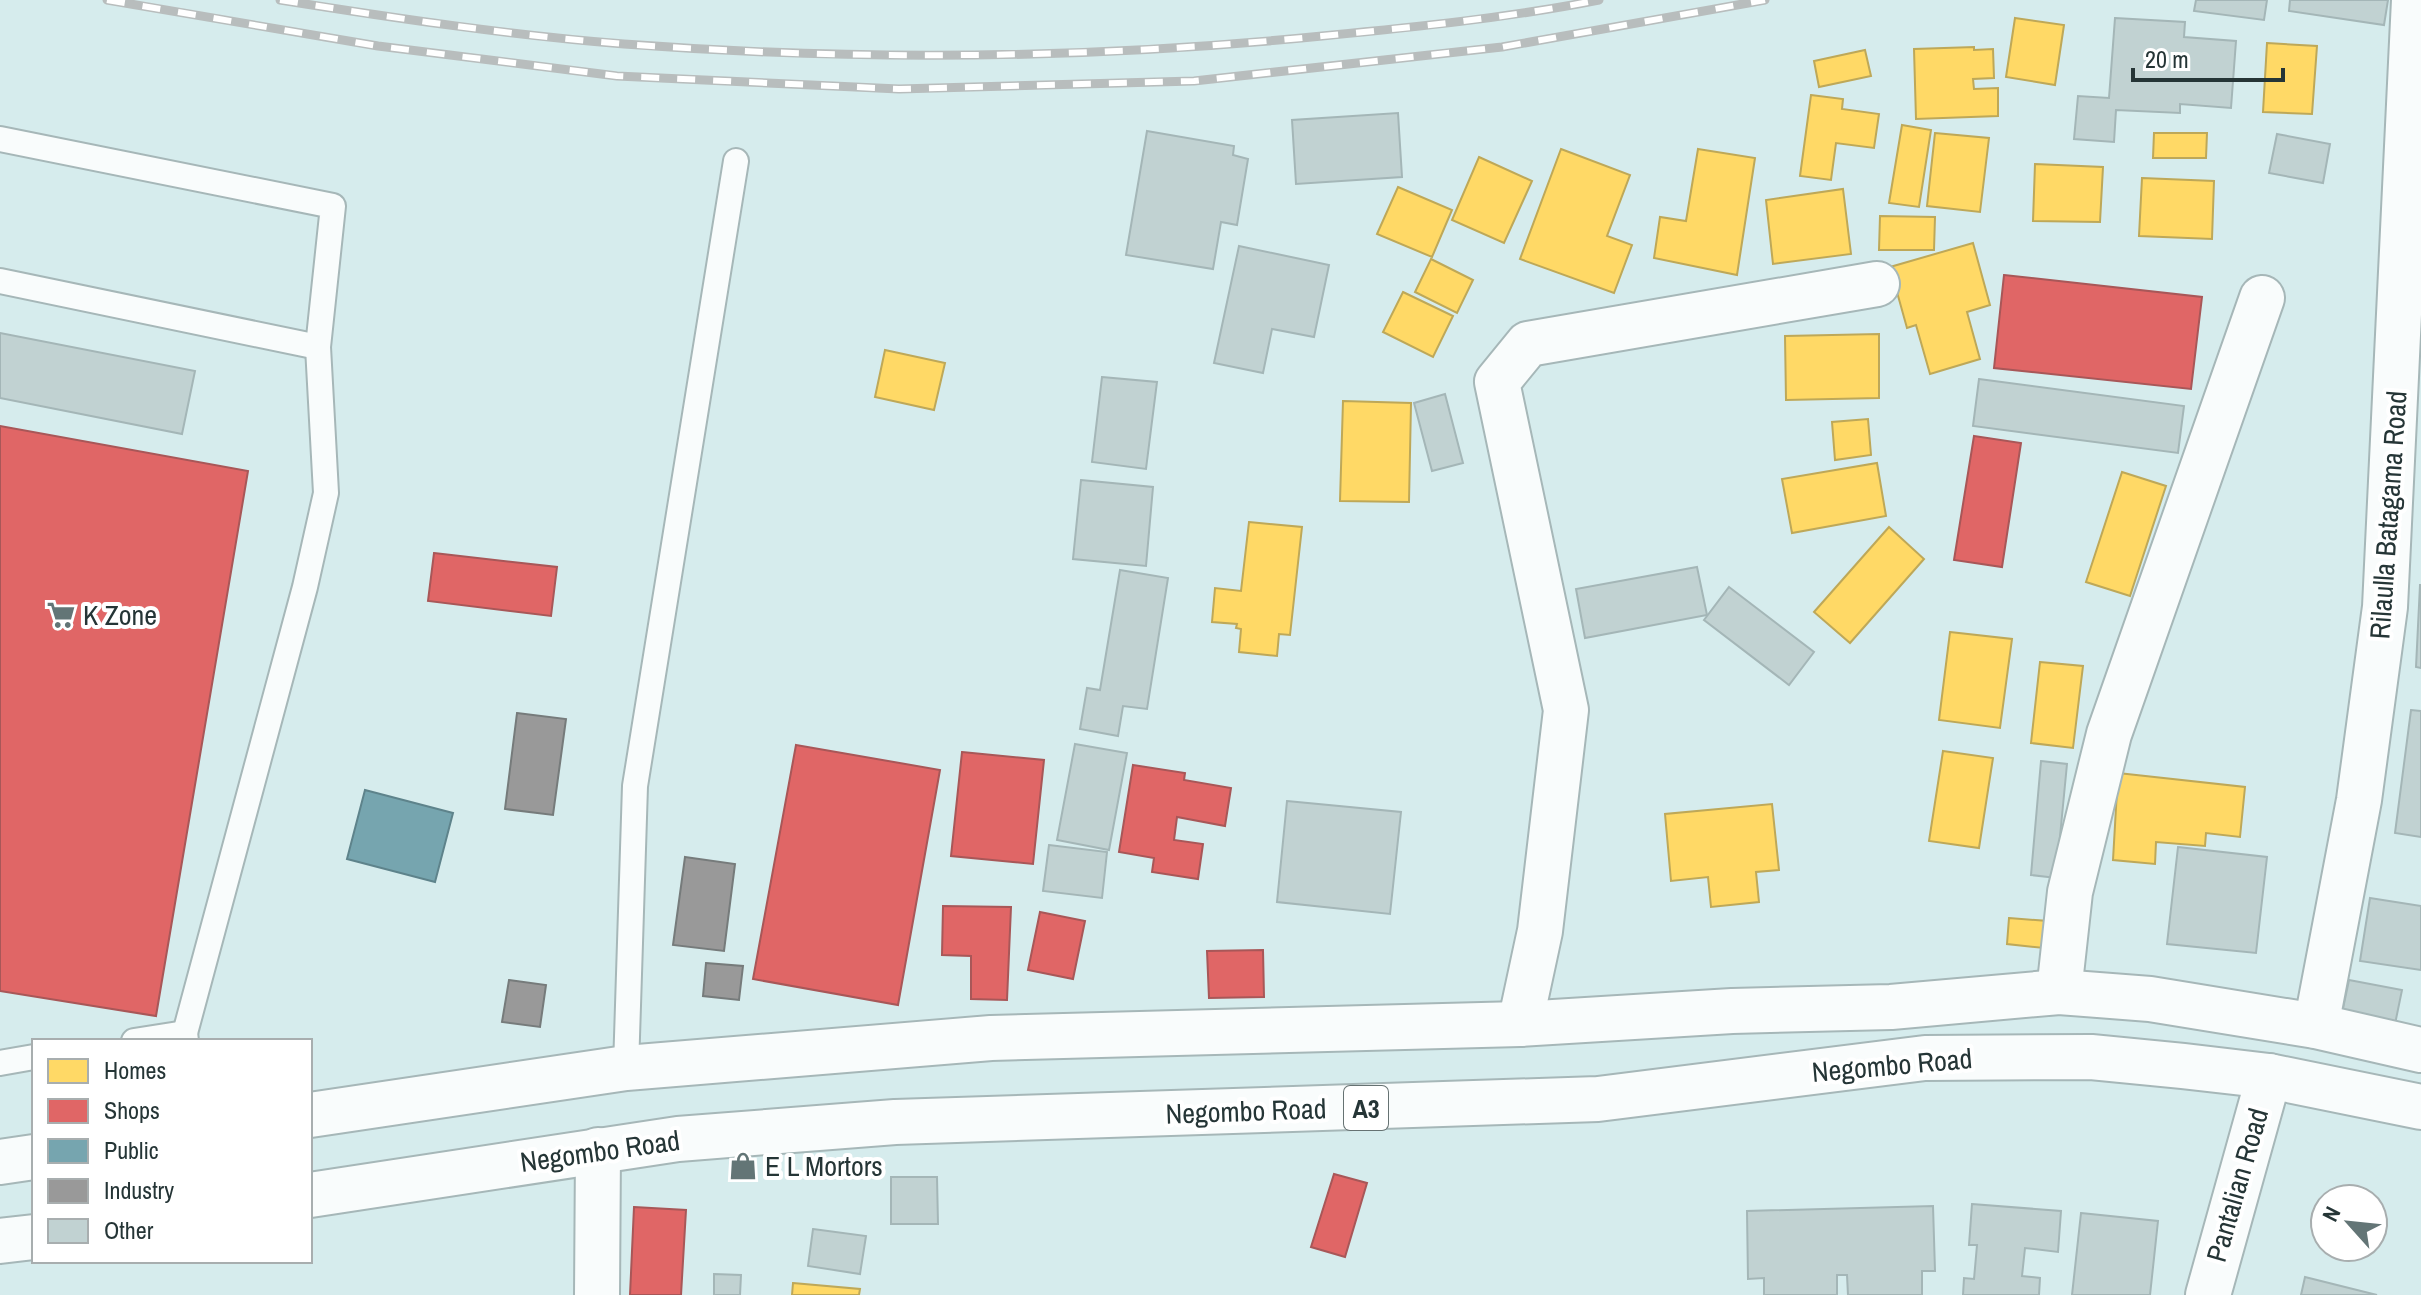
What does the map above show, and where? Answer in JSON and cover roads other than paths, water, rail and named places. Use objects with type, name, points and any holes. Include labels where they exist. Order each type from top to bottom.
[{"type":"main road","name":"Rilaulla Batagama Road","points":[[2316,1026],[2359,800],[2385,607],[2412,258],[2414,0]]},
{"type":"main road","points":[[1520,1024],[1540,931],[1566,710],[1497,382],[1528,344],[1877,284]]},
{"type":"main road","points":[[2059,992],[2070,892],[2109,734],[2262,298]]},
{"type":"main road","name":"Negombo Road","points":[[312,1115],[626,1068],[991,1038],[1520,1024],[1732,1011],[1891,1007],[2059,992],[2150,999],[2316,1026],[2421,1050]]},
{"type":"main road","name":"Negombo Road","points":[[312,1195],[678,1139],[895,1122],[1598,1099],[1925,1058],[2091,1057],[2269,1076],[2421,1107]]},
{"type":"main road","name":"Pantalian Road","points":[[2208,1295],[2269,1076]]},
{"type":"main road","points":[[597,1295],[598,1150]]},
{"type":"main road","points":[[0,1162],[32,1157]]},
{"type":"main road","points":[[0,1241],[32,1237]]},
{"type":"lane","points":[[0,139],[333,206],[318,347],[326,493],[301,603],[185,1037],[160,1039]]},
{"type":"lane","points":[[626,1068],[635,786],[736,161]]},
{"type":"lane","points":[[0,281],[318,347]]},
{"type":"lane","points":[[0,1063],[32,1057]]},
{"type":"railway","points":[[107,0],[378,46],[617,76],[899,89],[1194,81],[1502,47],[1765,0]]},
{"type":"railway","points":[[280,0],[452,25],[624,44],[886,55],[1061,53],[1235,44],[1461,21],[1599,0]]},
{"type":"place","name":"K Zone","points":[[61,615]]},
{"type":"place","name":"E L Mortors","points":[[743,1166]]}]
